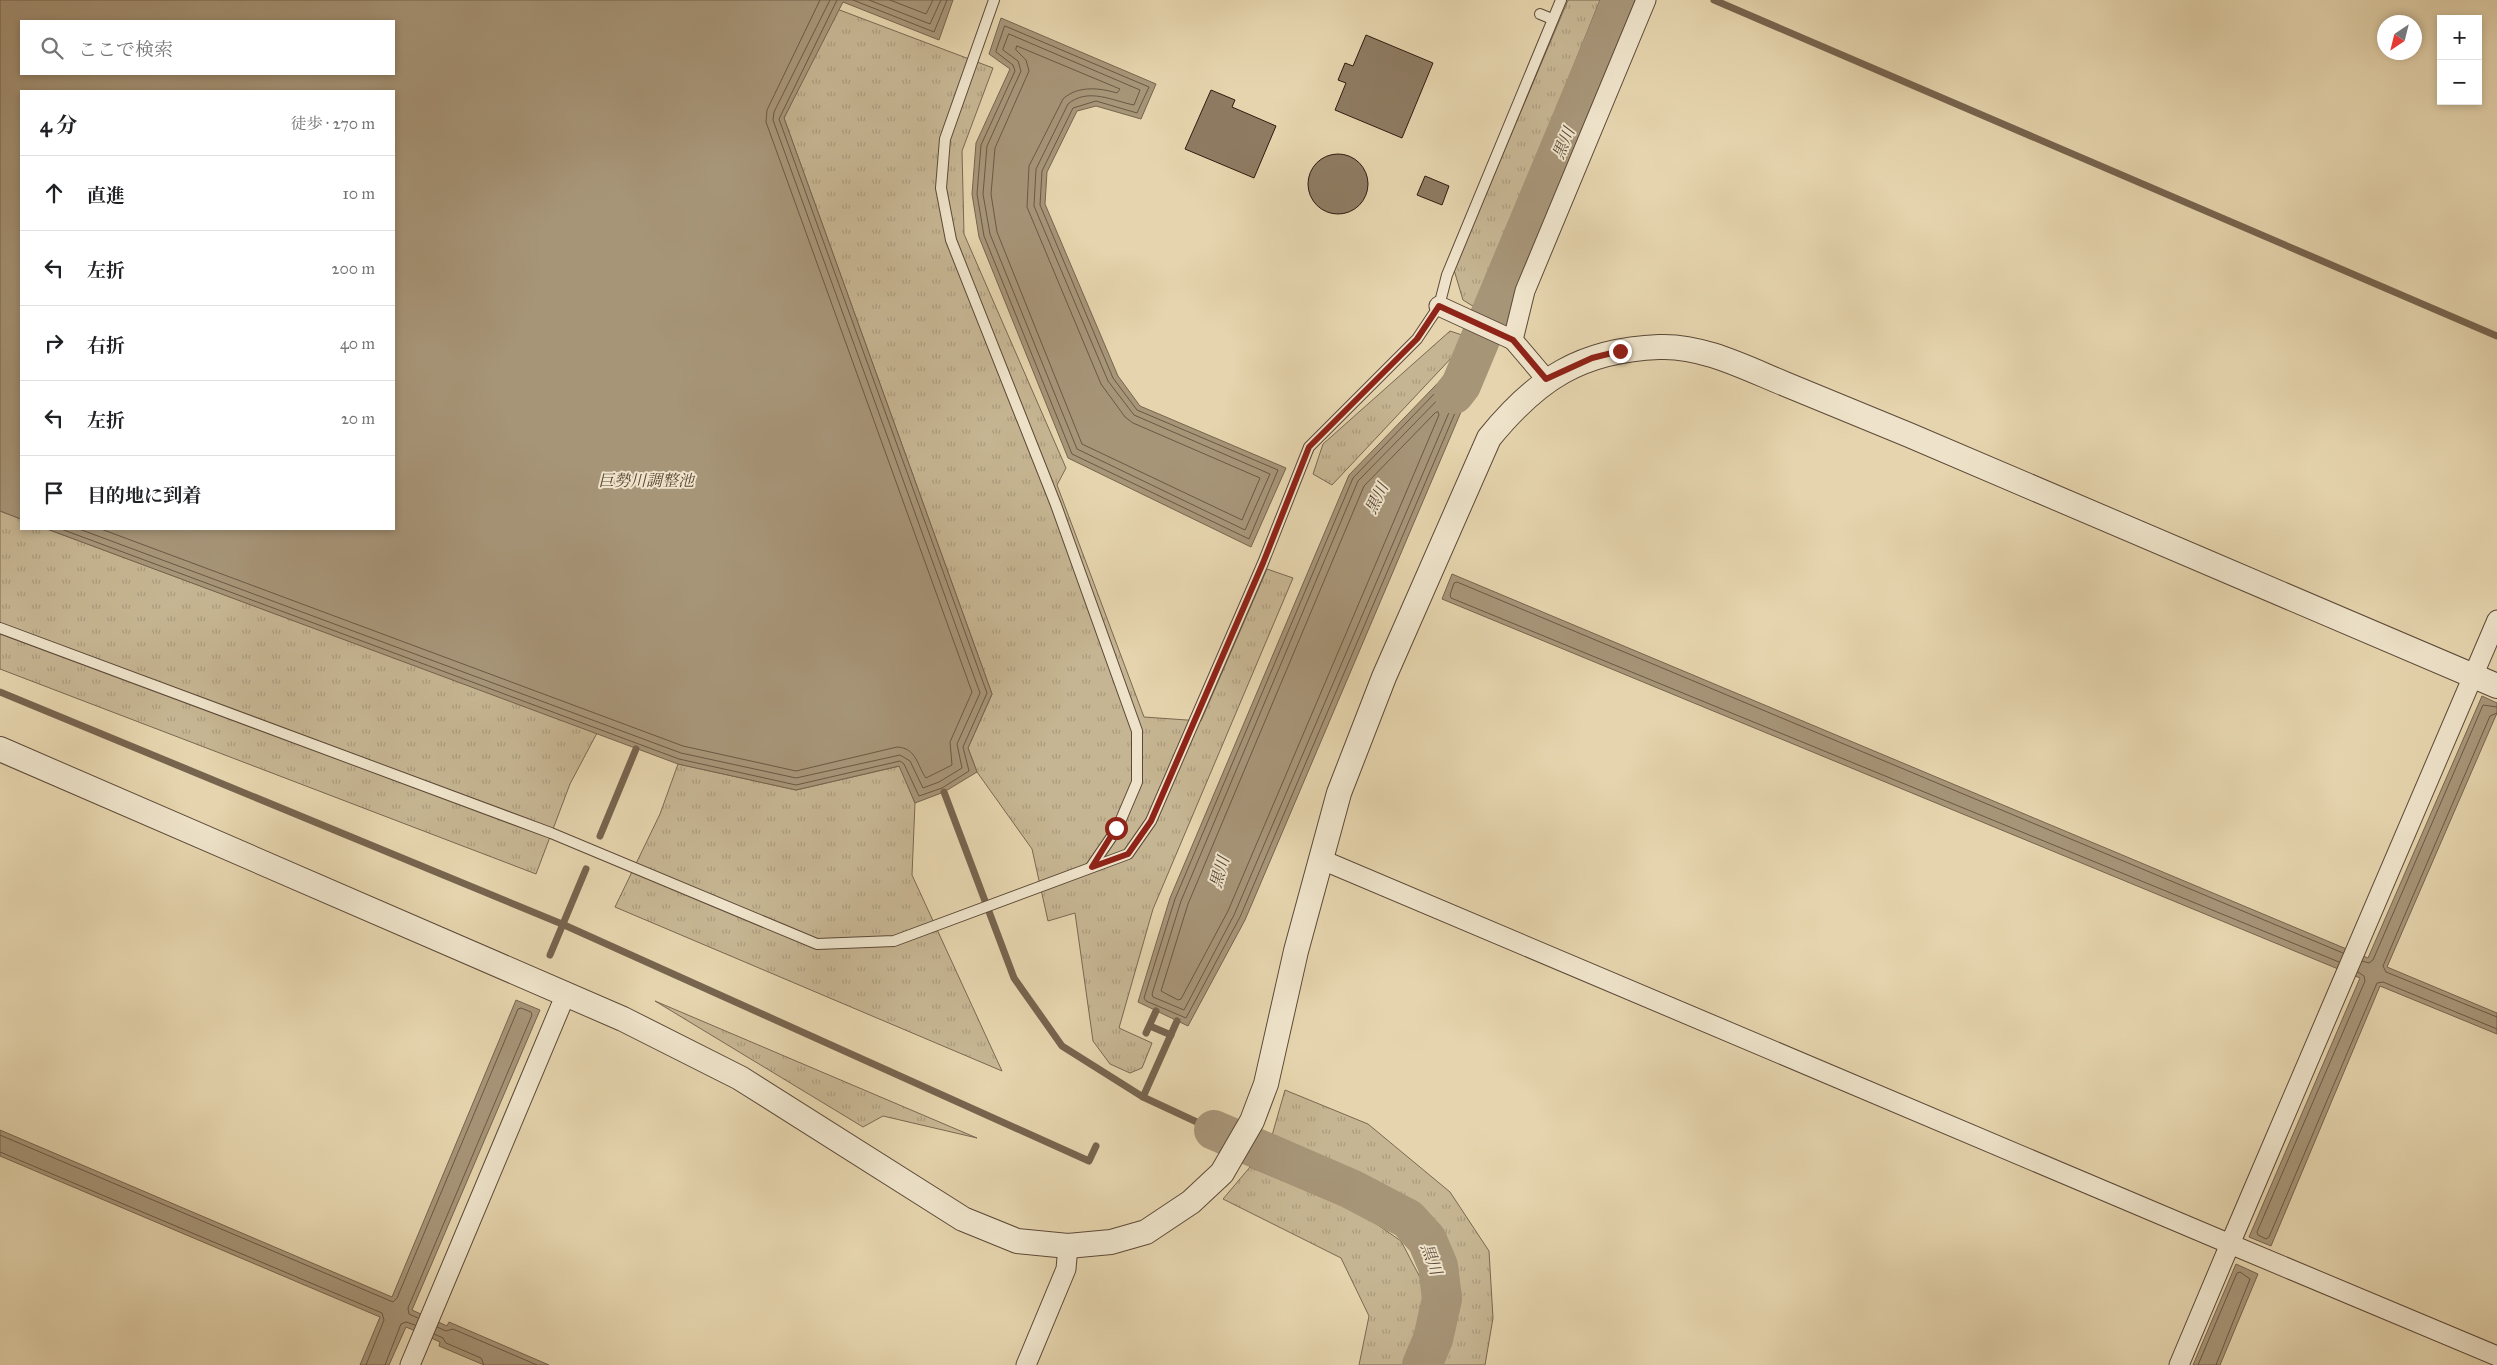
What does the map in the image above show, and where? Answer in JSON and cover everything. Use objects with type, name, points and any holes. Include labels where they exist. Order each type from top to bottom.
[{"type":"street","points":[[1513,340],[1525,292],[1646,0]]},
{"type":"street","points":[[1439,306],[1513,340],[1546,379]]},
{"type":"street","points":[[0,749],[565,996],[623,1019],[740,1078],[963,1219],[1017,1241],[1068,1246],[1111,1242],[1146,1232],[1191,1202],[1222,1173],[1252,1121],[1266,1084],[1296,951],[1339,793],[1384,677],[1489,438],[1511,411],[1546,379],[1592,358],[1620,351],[1661,346],[1700,351],[1872,420],[2497,686]]},
{"type":"street","points":[[2179,1365],[2497,620]]},
{"type":"street","points":[[1320,859],[2497,1356]]},
{"type":"street","points":[[410,1365],[565,996]]},
{"type":"street","points":[[1026,1365],[1066,1269],[1068,1246]]},
{"type":"lane","points":[[994,0],[945,139],[941,188],[951,240],[1056,504],[1137,731],[1137,782],[1116,828],[1092,867]]},
{"type":"lane","points":[[0,628],[551,833],[816,944],[894,941],[1128,854],[1151,821],[1263,563],[1309,447],[1417,339],[1439,306],[1447,275],[1561,0]]},
{"type":"lane","points":[[1540,14],[1552,19]]},
{"type":"green space","points":[[1568,0],[1600,0],[1476,308],[1463,300],[1454,270]]},
{"type":"green space","points":[[837,9],[993,68],[962,151],[964,234],[1066,468],[1057,485],[1144,717],[1201,721],[1267,569],[1293,578],[1153,909],[1119,1028],[1152,1043],[1142,1068],[1130,1073],[1110,1064],[1093,1041],[1075,913],[1048,921],[1032,849],[977,772],[968,748],[992,694],[784,118]]},
{"type":"green space","points":[[1450,331],[1462,335],[1455,354],[1332,485],[1313,474],[1323,444]]},
{"type":"green space","points":[[0,511],[20,519],[20,530],[50,530],[597,733],[570,784],[536,874],[0,669]]},
{"type":"green space","points":[[678,764],[796,790],[900,766],[915,803],[912,875],[1002,1071],[615,907],[660,814]]},
{"type":"green space","points":[[655,1001],[977,1138],[883,1116],[863,1127]]},
{"type":"green space","points":[[1285,1090],[1368,1124],[1450,1192],[1489,1251],[1493,1318],[1485,1365],[1439,1365],[1451,1338],[1449,1264],[1422,1221],[1385,1192],[1271,1139]]},
{"type":"green space","points":[[1250,1167],[1362,1214],[1401,1241],[1424,1285],[1420,1344],[1411,1365],[1359,1365],[1369,1316],[1341,1258],[1223,1199]]},
{"type":"water","name":"巨勢川調整池","points":[[0,0],[953,0],[939,40],[843,2],[784,118],[992,694],[968,748],[977,772],[944,792],[915,803],[899,766],[796,790],[678,764],[50,530],[395,530],[395,90],[20,90],[20,519],[0,511]]},
{"type":"water","points":[[1001,18],[1156,84],[1141,119],[1096,106],[1077,111],[1047,172],[1045,204],[1118,376],[1140,406],[1286,468],[1251,547],[1068,458],[979,237],[972,194],[976,143],[1010,69],[989,54]]},
{"type":"water","points":[[1468,342],[1489,346],[1245,920],[1188,1026],[1138,1002],[1170,898],[1349,475],[1461,359]]},
{"type":"water","points":[[1452,574],[2368,958],[2482,696],[2497,703],[2497,713],[2387,967],[2497,1013],[2497,1034],[2380,986],[2271,1246],[2249,1237],[2360,978],[1442,599]]},
{"type":"water","points":[[516,1000],[540,1010],[412,1310],[447,1326],[449,1322],[549,1365],[484,1365],[439,1346],[440,1342],[406,1327],[389,1365],[360,1365],[380,1317],[0,1156],[0,1130],[392,1297]]},
{"type":"water","points":[[2236,1264],[2258,1274],[2220,1365],[2193,1365]]},
{"type":"building","points":[[1366,35],[1433,63],[1402,138],[1335,110],[1346,83],[1338,80],[1345,63],[1353,66]]},
{"type":"building","points":[[1211,90],[1235,100],[1232,107],[1276,126],[1254,178],[1185,149]]},
{"type":"building","points":[[1332,154],[1344,154],[1355,159],[1363,167],[1368,178],[1366,196],[1355,209],[1344,214],[1332,214],[1321,209],[1313,201],[1308,190],[1308,178],[1313,167],[1321,159]]},
{"type":"building","points":[[1425,176],[1449,186],[1442,205],[1417,195]]},
{"type":"waterway","name":"黒川","points":[[1454,394],[1461,385],[1622,0]]},
{"type":"waterway","points":[[1714,0],[2497,336]]},
{"type":"waterway","points":[[0,692],[562,924],[1089,1161],[1096,1146]]},
{"type":"waterway","points":[[600,836],[636,749]]},
{"type":"waterway","points":[[944,792],[1014,978],[1062,1046],[1143,1097]]},
{"type":"waterway","points":[[550,955],[586,869]]},
{"type":"waterway","points":[[1146,1033],[1156,1011]]},
{"type":"waterway","points":[[1177,1021],[1143,1097],[1214,1130]]},
{"type":"waterway","points":[[1150,1026],[1171,1035]]},
{"type":"waterway","name":"黒川","points":[[1214,1130],[1351,1189],[1408,1219],[1427,1240],[1438,1266],[1442,1299],[1433,1339],[1422,1365]]},
{"type":"route","points":[[1116,828],[1092,867],[1128,854],[1151,821],[1263,563],[1309,447],[1417,339],[1439,306],[1513,340],[1546,379],[1592,358],[1620,351]]}]
